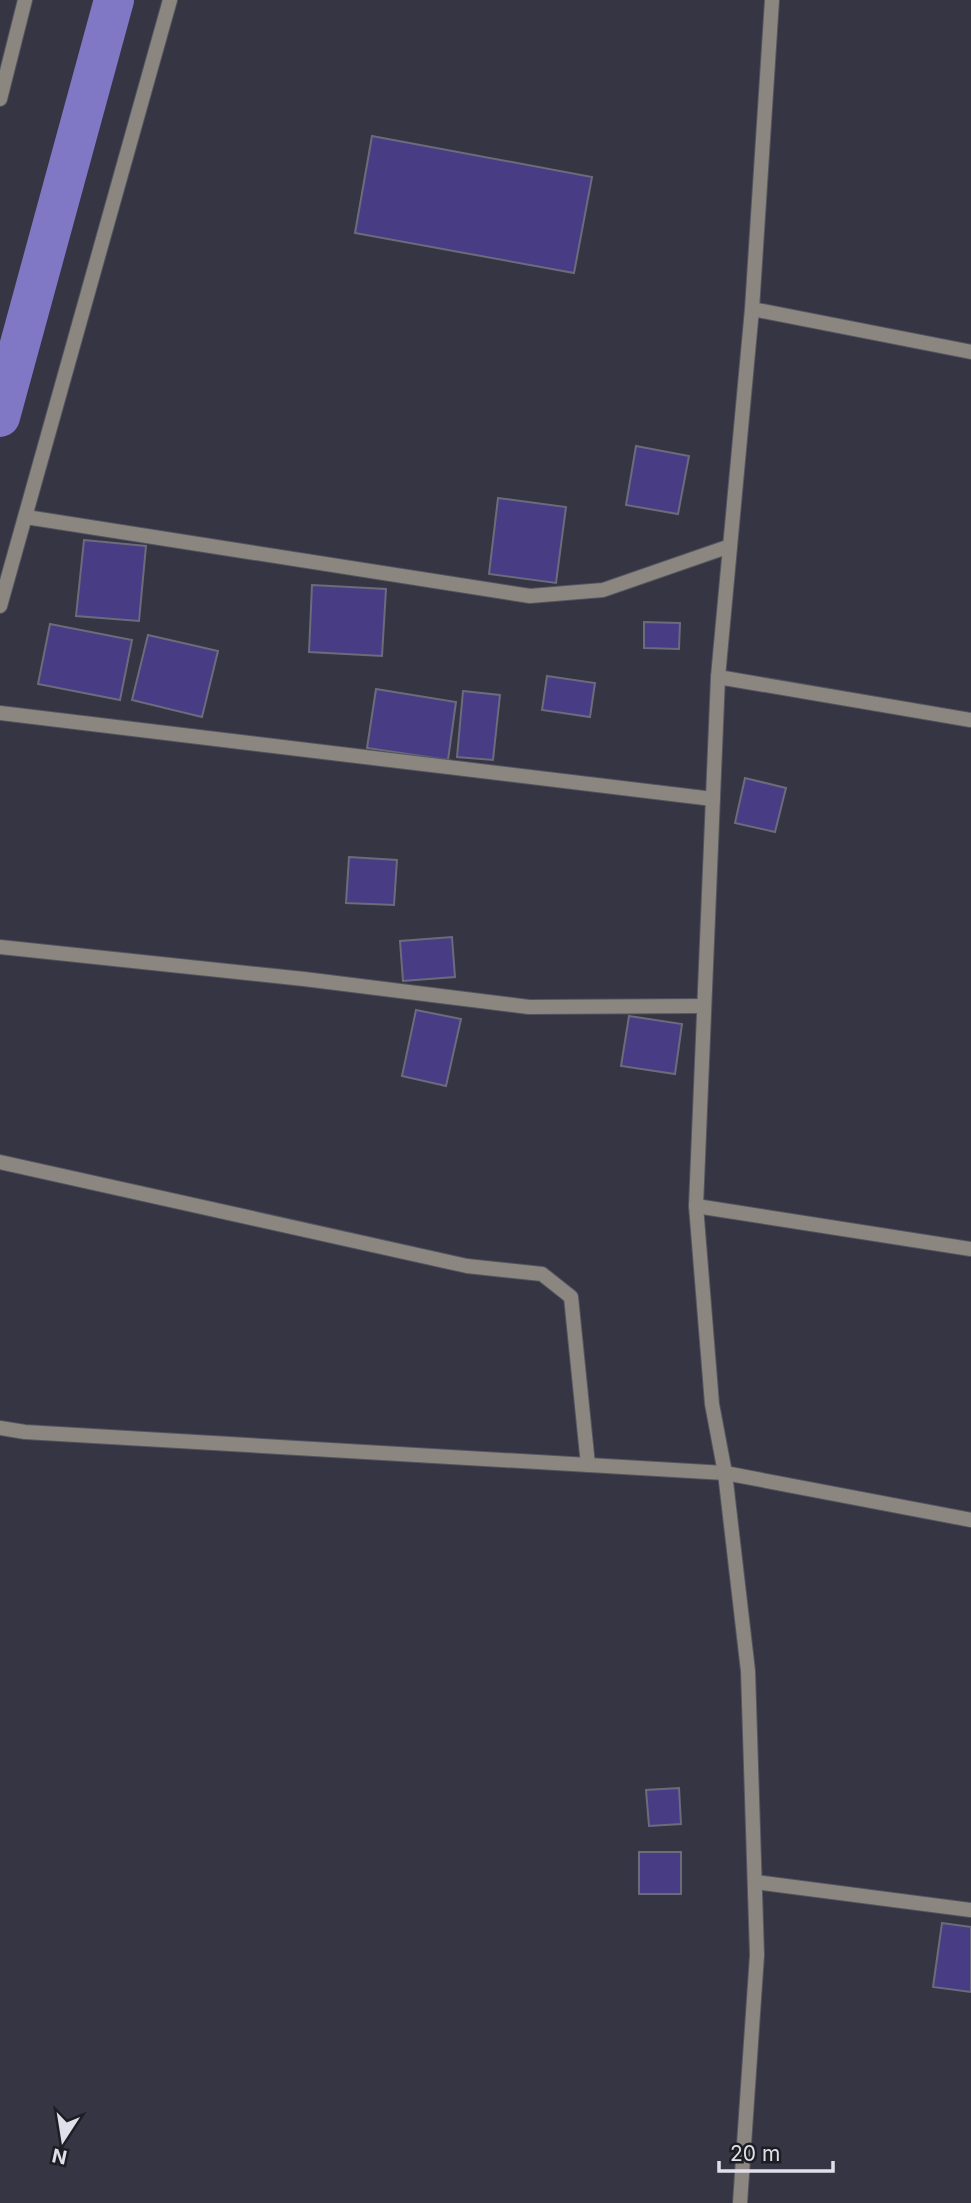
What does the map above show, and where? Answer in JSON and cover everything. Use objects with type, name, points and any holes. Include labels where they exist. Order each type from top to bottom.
[{"type":"street","points":[[0,99],[25,0]]},
{"type":"street","points":[[0,606],[170,0]]},
{"type":"street","points":[[740,2203],[757,1955],[748,1671],[725,1473],[712,1404],[696,1206],[718,677],[752,309],[772,0]]},
{"type":"street","points":[[752,309],[971,352]]},
{"type":"street","points":[[26,517],[530,596],[603,590],[730,546]]},
{"type":"street","points":[[718,677],[971,720]]},
{"type":"street","points":[[0,713],[713,799]]},
{"type":"street","points":[[0,947],[304,979],[529,1007],[704,1006]]},
{"type":"street","points":[[0,1162],[467,1266],[542,1274],[571,1297],[588,1465]]},
{"type":"street","points":[[696,1206],[971,1249]]},
{"type":"street","points":[[0,1428],[25,1433],[725,1473],[971,1520]]},
{"type":"street","points":[[755,1882],[971,1910]]},
{"type":"building","points":[[372,136],[592,177],[574,273],[355,233]]},
{"type":"building","points":[[636,446],[689,456],[678,514],[626,505]]},
{"type":"building","points":[[498,498],[566,507],[556,583],[489,574]]},
{"type":"building","points":[[84,540],[146,546],[139,621],[76,616]]},
{"type":"building","points":[[312,585],[386,589],[382,656],[309,652]]},
{"type":"building","points":[[644,622],[680,623],[679,649],[644,648]]},
{"type":"building","points":[[50,624],[132,640],[120,700],[38,684]]},
{"type":"building","points":[[148,635],[218,651],[202,717],[132,700]]},
{"type":"building","points":[[547,676],[595,683],[590,717],[542,710]]},
{"type":"building","points":[[376,689],[456,702],[448,760],[367,748]]},
{"type":"building","points":[[463,691],[500,695],[493,760],[457,757]]},
{"type":"building","points":[[745,778],[786,788],[775,832],[735,823]]},
{"type":"building","points":[[349,857],[397,860],[394,905],[346,903]]},
{"type":"building","points":[[452,937],[455,977],[403,981],[400,941]]},
{"type":"building","points":[[416,1010],[461,1019],[446,1086],[402,1076]]},
{"type":"building","points":[[629,1016],[682,1024],[675,1074],[621,1066]]},
{"type":"building","points":[[679,1788],[681,1824],[649,1826],[646,1790]]},
{"type":"building","points":[[639,1852],[681,1852],[681,1894],[639,1894]]},
{"type":"building","points":[[942,1923],[971,1927],[971,1992],[933,1987]]},
{"type":"waterway","points":[[0,417],[114,0]]}]
